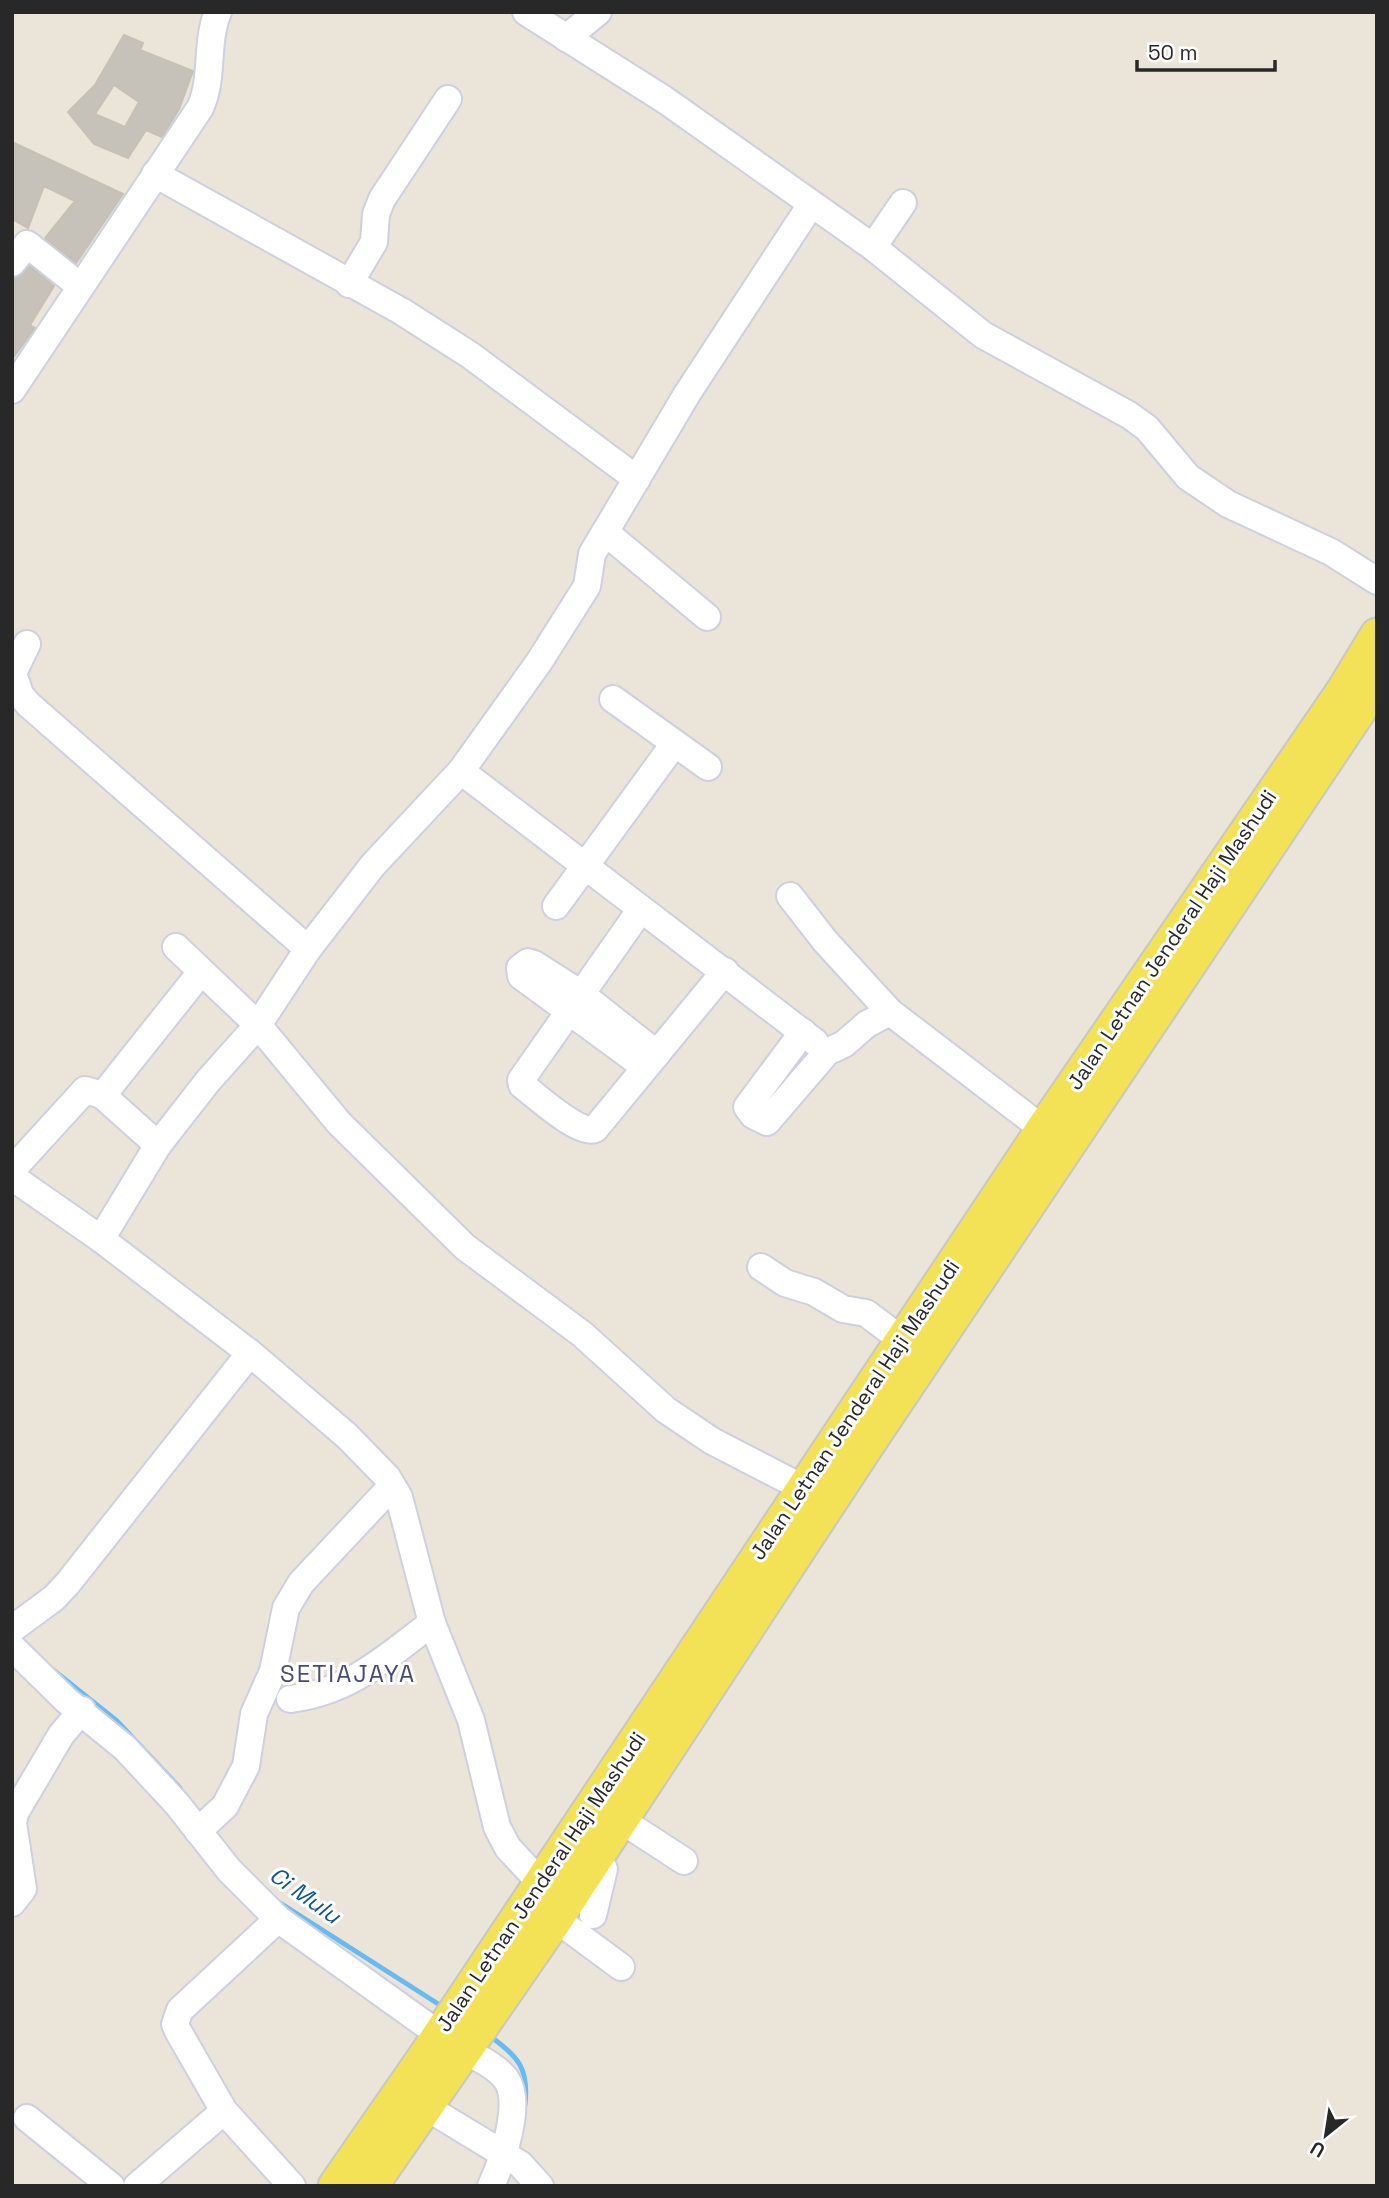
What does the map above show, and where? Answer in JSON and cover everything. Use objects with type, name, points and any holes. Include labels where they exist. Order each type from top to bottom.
[{"type":"main road","name":"Jalan Letnan Jenderal Haji Mashudi","points":[[371,2186],[388,2135],[476,2008],[540,1882],[1043,1129],[1343,691],[1377,635]]},
{"type":"main road","name":"Jalan Letnan Jenderal Haji Mashudi","points":[[476,2008],[555,1919],[860,1455],[1377,684]]},
{"type":"main road","name":"Jalan Letnan Jenderal Haji Mashudi","points":[[335,2186],[388,2135],[426,2107],[454,2041]]},
{"type":"street","points":[[12,390],[205,97],[209,46],[218,12]]},
{"type":"street","points":[[526,12],[665,100],[810,206],[873,247],[983,335],[1129,415],[1147,428],[1188,477],[1208,491],[1228,504],[1331,552],[1377,581]]},
{"type":"street","points":[[566,38],[598,12]]},
{"type":"street","points":[[349,284],[374,242],[378,206],[448,99]]},
{"type":"street","points":[[155,174],[401,311],[470,355],[637,480]]},
{"type":"street","points":[[873,247],[903,203]]},
{"type":"street","points":[[101,1239],[158,1145],[208,1081],[258,1025],[308,949],[373,865],[461,771],[534,670],[587,586],[592,555],[687,394],[810,206]]},
{"type":"street","points":[[12,262],[27,244],[80,286]]},
{"type":"street","points":[[605,532],[707,617]]},
{"type":"street","points":[[27,644],[13,673],[20,694],[27,704],[308,949]]},
{"type":"street","points":[[613,699],[708,767]]},
{"type":"street","points":[[556,906],[674,744]]},
{"type":"street","points":[[461,771],[725,971],[827,1052]]},
{"type":"street","points":[[789,896],[890,1012],[1043,1129]]},
{"type":"street","points":[[641,909],[521,1082],[568,1120],[589,1131],[600,1122],[725,971]]},
{"type":"street","points":[[176,947],[258,1025],[339,1123],[465,1247],[582,1334],[666,1410],[712,1441],[803,1488]]},
{"type":"street","points":[[102,1095],[201,972]]},
{"type":"street","points":[[576,1002],[651,1060]]},
{"type":"street","points":[[803,1032],[757,1090],[747,1107],[753,1115],[767,1122],[827,1052],[845,1044],[867,1024],[890,1012]]},
{"type":"street","points":[[12,1170],[85,1090],[102,1095],[158,1145]]},
{"type":"street","points":[[12,1177],[101,1239],[250,1353],[347,1436],[392,1486],[411,1535],[432,1623],[471,1720],[485,1786],[502,1839],[540,1882]]},
{"type":"street","points":[[761,1267],[785,1283],[814,1292],[844,1309],[866,1313],[902,1340]]},
{"type":"street","points":[[12,1629],[35,1614],[68,1583],[250,1353]]},
{"type":"street","points":[[205,1825],[232,1796],[246,1766],[254,1714],[272,1671],[286,1608],[301,1583],[392,1486]]},
{"type":"street","points":[[290,1699],[317,1696],[346,1686],[432,1623]]},
{"type":"street","points":[[12,1647],[125,1748],[205,1825],[229,1870],[278,1919],[485,2062],[508,2081],[512,2096],[512,2159],[491,2186]]},
{"type":"street","points":[[12,1903],[23,1889],[13,1823],[15,1814],[61,1735],[74,1705]]},
{"type":"street","points":[[621,1820],[684,1861]]},
{"type":"street","points":[[593,1915],[604,1869],[597,1856]]},
{"type":"street","points":[[278,1919],[180,2010],[177,2017],[178,2031],[224,2111],[292,2186]]},
{"type":"street","points":[[555,1919],[621,1967]]},
{"type":"street","points":[[426,2107],[512,2159],[540,2186]]},
{"type":"street","points":[[137,2186],[224,2111]]},
{"type":"street","points":[[27,2118],[111,2186]]},
{"type":"building","points":[[124,35],[143,43],[140,50],[193,71],[179,109],[162,137],[146,130],[128,158],[94,144],[68,112],[95,85]],"holes":[[[114,85],[139,102],[125,127],[95,114]]]},
{"type":"building","points":[[12,142],[123,194],[76,263],[45,238],[75,201],[44,186],[28,228],[12,219]]},
{"type":"building","points":[[30,266],[54,286],[30,325],[35,328],[12,359],[12,281]]},
{"type":"waterway","name":"Ci Mulu","points":[[52,1669],[117,1721],[180,1788]]},
{"type":"waterway","name":"Ci Mulu","points":[[277,1901],[443,2007]]},
{"type":"waterway","name":"Ci Mulu","points":[[490,2036],[520,2065],[525,2082],[525,2105]]},
{"type":"district","name":"SETIAJAYA","points":[[348,1674]]}]
